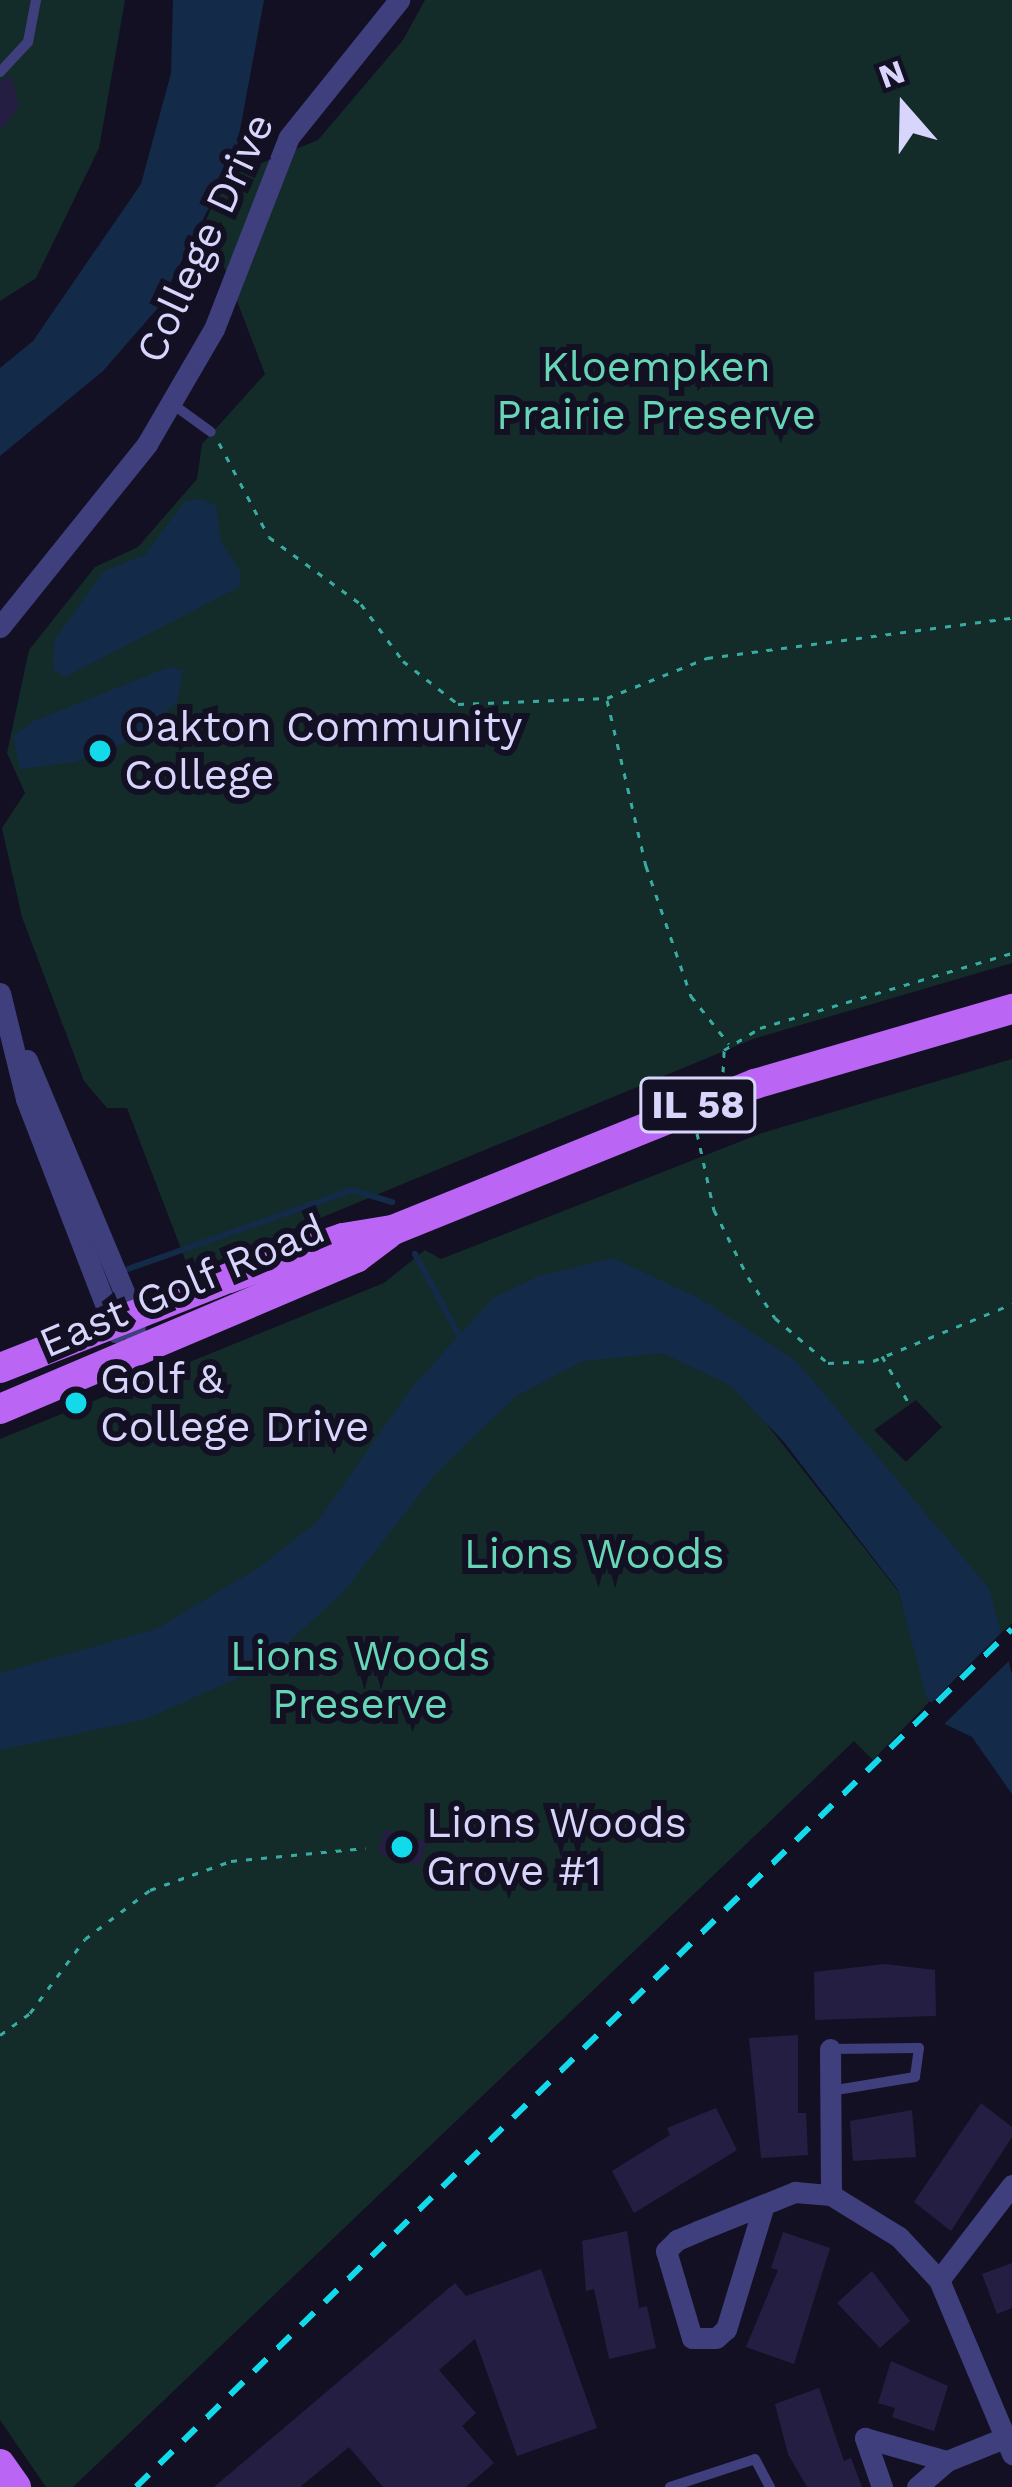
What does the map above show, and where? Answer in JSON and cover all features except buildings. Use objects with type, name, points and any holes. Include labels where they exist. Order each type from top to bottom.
[{"type":"main road","name":"East Golf Road","points":[[0,1368],[343,1238],[393,1230],[688,1109],[839,1054],[1012,1009]]},
{"type":"main road","name":"East Golf Road","points":[[0,1409],[356,1258],[393,1230]]},
{"type":"main road","points":[[0,2464],[16,2487]]},
{"type":"street","name":"College Drive","points":[[0,627],[171,403],[214,329],[289,137],[399,0]]},
{"type":"street","points":[[0,993],[6,1030],[136,1353]]},
{"type":"street","points":[[830,2048],[831,2195]]},
{"type":"street","points":[[939,2280],[1012,2185]]},
{"type":"street","points":[[764,2205],[726,2329],[716,2338],[692,2338],[667,2251],[764,2205],[795,2192],[831,2195],[899,2236],[939,2280],[1008,2446],[947,2461],[917,2487]]},
{"type":"street","points":[[882,2487],[866,2438],[947,2461]]},
{"type":"lane","points":[[0,72],[28,42],[36,0]]},
{"type":"lane","points":[[171,403],[211,432]]},
{"type":"lane","points":[[830,2048],[920,2048],[915,2077],[830,2091]]},
{"type":"lane","points":[[670,2487],[755,2459],[770,2487]]},
{"type":"path","points":[[211,432],[269,537],[361,604],[434,689],[458,704],[501,707],[607,698],[706,658],[1012,617]]},
{"type":"path","points":[[607,698],[646,866],[691,996],[729,1044],[723,1096]]},
{"type":"path","points":[[729,1044],[863,992],[1012,953]]},
{"type":"path","points":[[688,1109],[714,1210],[775,1318],[827,1363],[882,1357],[1012,1304]]},
{"type":"path","points":[[882,1357],[910,1406]]},
{"type":"path","points":[[0,2035],[30,2013],[85,1939],[150,1890],[231,1861],[364,1848]]},
{"type":"green space","points":[[0,0],[125,0],[99,148],[36,278],[0,301]]},
{"type":"green space","name":"Kloempken Prairie Preserve","points":[[425,0],[1012,0],[1012,963],[753,1039],[190,1272],[127,1108],[107,1108],[84,1081],[22,917],[2,828],[25,793],[7,753],[29,650],[95,567],[138,547],[197,479],[202,444],[265,374],[206,220],[225,178],[318,140],[403,40]]},
{"type":"green space","name":"Lions Woods Preserve","points":[[1012,1059],[1012,1623],[999,1635],[989,1588],[758,1413],[898,1591],[930,1701],[873,1760],[854,1741],[73,2487],[46,2487],[0,2420],[0,1439],[384,1283],[425,1250],[441,1259],[762,1133]],"holes":[[[916,1400],[942,1427],[906,1462],[874,1430]]]},
{"type":"water","points":[[173,0],[264,0],[235,157],[157,309],[103,371],[0,456],[0,368],[33,341],[141,184],[171,73]]},
{"type":"water","points":[[200,499],[216,505],[221,542],[241,573],[239,587],[65,677],[53,669],[55,639],[104,571],[145,555],[185,501]]},
{"type":"water","points":[[169,667],[183,670],[177,703],[123,744],[75,762],[20,769],[13,736],[34,721]]},
{"type":"water","points":[[613,1258],[699,1298],[796,1361],[989,1588],[1012,1674],[1012,1794],[972,1737],[945,1724],[926,1695],[898,1590],[784,1442],[730,1385],[662,1353],[583,1361],[516,1396],[436,1473],[346,1589],[262,1667],[146,1719],[0,1750],[0,1673],[156,1629],[261,1566],[318,1521],[412,1387],[493,1298],[539,1276]]},
{"type":"pier","points":[[1004,1630],[1011,1659],[940,1728],[927,1707]]},
{"type":"waterway","points":[[128,1269],[352,1190],[392,1202]]},
{"type":"waterway","points":[[415,1254],[459,1335]]},
{"type":"railway","points":[[136,2487],[1012,1629]]},
{"type":"place","name":"Oakton Community College","points":[[100,751]]},
{"type":"place","name":"Golf & College Drive","points":[[76,1403]]},
{"type":"place","name":"Lions Woods Grove #1","points":[[402,1847]]},
{"type":"park label","name":"Lions Woods","points":[[594,1554]]}]
